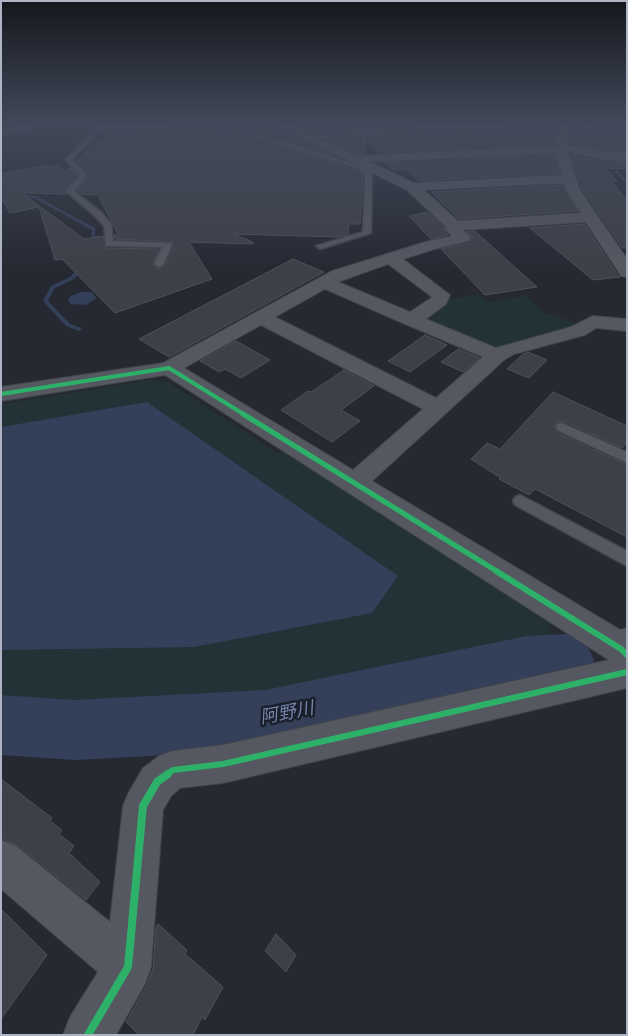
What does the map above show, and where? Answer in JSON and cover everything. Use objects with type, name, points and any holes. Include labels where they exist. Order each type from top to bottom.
[{"type":"street","points":[[1,394],[169,368],[325,283],[338,274],[431,245],[463,238],[454,229],[454,226],[412,187],[387,174]]},
{"type":"street","points":[[568,174],[573,190],[589,217],[620,252],[627,272]]},
{"type":"street","points":[[412,187],[569,179]]},
{"type":"street","points":[[454,226],[589,217]]},
{"type":"street","points":[[390,258],[441,295],[440,300],[412,320]]},
{"type":"street","points":[[325,283],[497,356]]},
{"type":"street","points":[[260,318],[438,408]]},
{"type":"street","points":[[354,483],[497,356],[507,350],[578,331],[593,322],[627,325]]},
{"type":"street","points":[[169,368],[625,655]]},
{"type":"street","points":[[88,1035],[128,967],[143,806],[157,782],[172,770],[222,764],[625,655]]},
{"type":"street","points":[[1,861],[128,967]]},
{"type":"lane","points":[[83,174],[70,191],[99,215],[108,226],[110,244],[168,245],[159,264]]},
{"type":"lane","points":[[320,246],[367,233],[369,174]]},
{"type":"lane","points":[[562,427],[627,458]]},
{"type":"lane","points":[[520,501],[627,559]]},
{"type":"shaded area","points":[[479,294],[486,302],[525,296],[543,312],[560,317],[579,326],[567,331],[495,348],[426,322],[424,316],[450,299]]},
{"type":"shaded area","points":[[151,380],[168,382],[277,453],[287,449],[556,618],[547,630],[560,638],[248,709],[1,711],[1,404]]},
{"type":"water","points":[[81,292],[91,292],[97,298],[86,305],[70,304],[68,299]]},
{"type":"water","points":[[147,402],[398,576],[372,613],[194,647],[1,650],[1,427]]},
{"type":"building","points":[[1,174],[76,174],[65,190],[66,194],[22,193],[84,239],[103,236],[106,248],[159,249],[152,264],[158,269],[165,266],[174,246],[173,242],[115,239],[114,235],[118,234],[98,195],[81,194],[77,191],[89,175],[362,174],[360,224],[349,224],[348,235],[339,237],[233,234],[253,242],[253,244],[189,242],[212,279],[115,313],[62,259],[55,260],[39,207],[10,213],[1,198]]},
{"type":"building","points":[[412,174],[536,174],[419,181]]},
{"type":"building","points":[[577,174],[611,174],[617,182],[612,182],[627,200],[627,248],[622,248],[582,189]]},
{"type":"building","points":[[563,185],[578,211],[459,219],[431,192]]},
{"type":"building","points":[[427,212],[444,227],[448,235],[431,239],[409,216]]},
{"type":"building","points":[[585,224],[620,277],[593,280],[530,228]]},
{"type":"building","points":[[475,231],[537,287],[485,295],[441,249],[468,243],[473,238],[467,232]]},
{"type":"building","points":[[293,259],[324,272],[169,357],[139,339]]},
{"type":"building","points":[[425,335],[447,345],[410,372],[388,361]]},
{"type":"building","points":[[236,341],[270,360],[241,378],[225,369],[219,372],[200,361]]},
{"type":"building","points":[[458,349],[480,358],[463,372],[441,362]]},
{"type":"building","points":[[528,352],[547,360],[529,378],[507,369],[523,354]]},
{"type":"building","points":[[344,370],[374,386],[341,410],[360,421],[332,442],[281,410],[308,391],[311,392]]},
{"type":"building","points":[[553,392],[627,426],[627,443],[622,448],[563,421],[557,422],[554,426],[556,432],[627,465],[627,537],[535,489],[529,495],[499,479],[501,478],[471,459],[487,443],[500,449]]},
{"type":"building","points":[[1,779],[52,818],[50,821],[62,830],[59,834],[74,846],[69,853],[100,882],[86,900],[17,845],[1,838]]},
{"type":"building","points":[[1,909],[47,955],[1,1019]]},
{"type":"building","points":[[158,924],[187,950],[185,954],[223,987],[205,1020],[202,1017],[193,1035],[139,1035],[126,1022],[147,985],[153,968],[156,928]]},
{"type":"building","points":[[276,934],[296,955],[286,972],[265,951]]},
{"type":"waterway","points":[[619,174],[627,183]]},
{"type":"waterway","points":[[16,195],[35,197],[94,229],[93,246]]},
{"type":"waterway","points":[[79,329],[68,325],[45,301],[53,287],[72,278],[83,266]]},
{"type":"waterway","name":"阿野川","points":[[1,725],[74,730],[265,720],[527,662],[567,660]]},
{"type":"cycle path","points":[[1,394],[169,368],[621,649],[627,655]]},
{"type":"cycle path","points":[[88,1035],[128,967],[143,806],[157,782],[173,770],[223,764],[627,672]]}]
